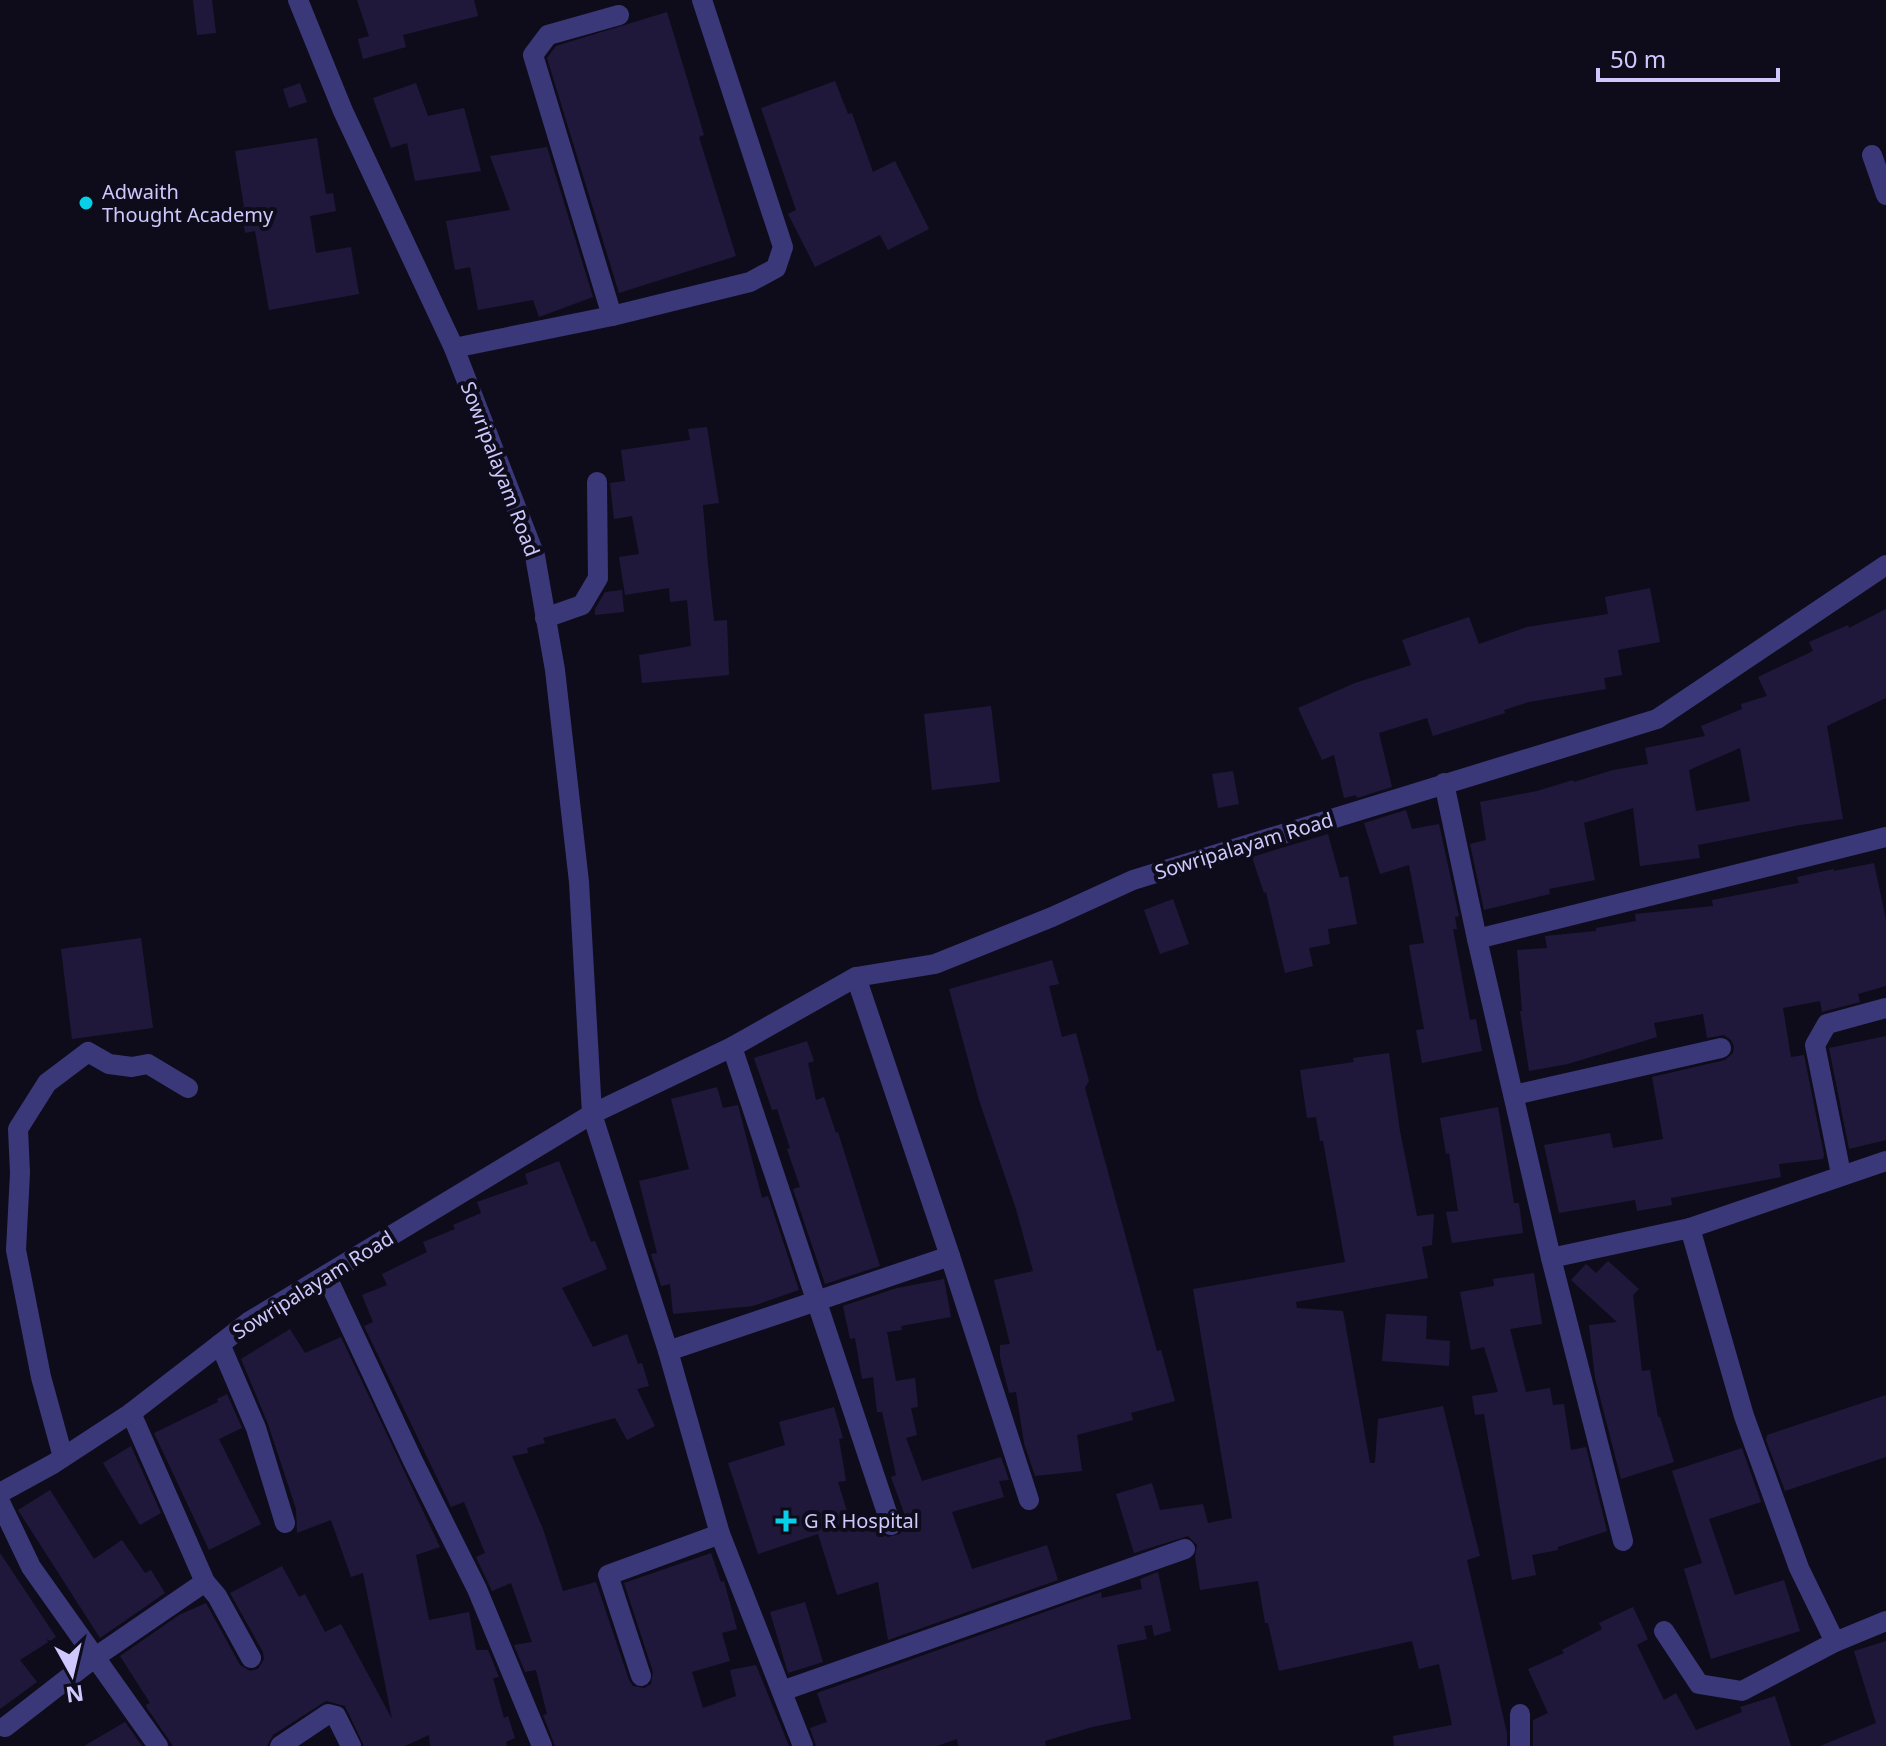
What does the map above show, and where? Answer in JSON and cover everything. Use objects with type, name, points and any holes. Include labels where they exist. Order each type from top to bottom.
[{"type":"street","name":"Sowripalayam Road","points":[[298,0],[343,111],[454,348],[535,556],[555,670],[579,882],[592,1114]]},
{"type":"street","points":[[454,348],[612,316],[750,282],[776,268],[783,247],[702,0]]},
{"type":"street","points":[[612,316],[533,55],[548,35],[619,15]]},
{"type":"street","points":[[1872,155],[1886,195]]},
{"type":"street","points":[[545,618],[582,605],[598,578],[597,482]]},
{"type":"street","name":"Sowripalayam Road","points":[[0,1493],[131,1413],[250,1321],[592,1114],[732,1047],[856,977],[935,964],[1052,917],[1133,880],[1657,719],[1886,565]]},
{"type":"street","points":[[1444,783],[1551,1258],[1623,1541]]},
{"type":"street","points":[[1477,939],[1886,837]]},
{"type":"street","points":[[856,977],[1029,1500]]},
{"type":"street","points":[[1841,1174],[1815,1045],[1827,1024],[1886,1008]]},
{"type":"street","points":[[732,1047],[891,1525]]},
{"type":"street","points":[[1514,1095],[1721,1048]]},
{"type":"street","points":[[63,1457],[41,1377],[16,1250],[20,1173],[18,1129],[47,1083],[88,1052],[109,1064],[132,1067],[148,1064],[188,1088]]},
{"type":"street","points":[[592,1114],[668,1351],[720,1534],[803,1746]]},
{"type":"street","points":[[1551,1258],[1690,1228],[1886,1161]]},
{"type":"street","points":[[1690,1228],[1744,1416],[1799,1568],[1835,1642]]},
{"type":"street","points":[[668,1351],[950,1256]]},
{"type":"street","points":[[326,1275],[477,1589],[542,1746]]},
{"type":"street","points":[[220,1344],[256,1428],[285,1523]]},
{"type":"street","points":[[131,1413],[205,1582],[217,1596],[251,1658]]},
{"type":"street","points":[[0,1502],[31,1567],[158,1746]]},
{"type":"street","points":[[641,1676],[608,1575],[720,1534]]},
{"type":"street","points":[[782,1691],[1185,1549]]},
{"type":"street","points":[[5,1727],[94,1658],[205,1582]]},
{"type":"street","points":[[1664,1631],[1699,1684],[1742,1691],[1835,1642],[1886,1621]]},
{"type":"street","points":[[280,1746],[328,1714],[336,1716],[351,1746]]},
{"type":"street","points":[[1520,1714],[1520,1746]]},
{"type":"building","points":[[193,0],[212,0],[216,33],[197,35]]},
{"type":"building","points":[[357,0],[474,0],[478,16],[403,35],[406,47],[363,59],[358,39],[369,36]]},
{"type":"building","points":[[667,12],[704,135],[699,137],[736,256],[619,293],[547,58],[556,46]]},
{"type":"building","points":[[835,81],[848,114],[852,113],[873,172],[895,161],[929,229],[888,250],[880,235],[815,267],[788,214],[796,210],[761,108]]},
{"type":"building","points":[[300,83],[307,102],[289,108],[283,89]]},
{"type":"building","points":[[416,83],[428,116],[464,108],[481,171],[415,181],[407,143],[391,148],[373,98]]},
{"type":"building","points":[[317,138],[326,194],[333,193],[336,211],[310,216],[316,253],[351,247],[359,294],[269,310],[255,231],[245,233],[235,151]]},
{"type":"building","points":[[547,147],[593,297],[539,317],[533,300],[478,310],[470,267],[455,270],[446,221],[510,210],[490,156]]},
{"type":"building","points":[[707,427],[719,503],[703,505],[708,565],[714,621],[727,620],[729,675],[642,683],[639,655],[691,646],[687,600],[670,602],[669,588],[625,595],[619,557],[639,554],[632,516],[614,519],[610,483],[625,481],[621,450],[690,440],[688,429]]},
{"type":"building","points":[[1650,588],[1660,642],[1618,650],[1622,675],[1604,678],[1606,689],[1529,702],[1433,736],[1427,718],[1379,733],[1392,787],[1357,798],[1356,795],[1344,798],[1334,755],[1322,760],[1298,708],[1355,683],[1411,665],[1402,640],[1469,617],[1479,644],[1527,627],[1608,614],[1605,597]]},
{"type":"building","points":[[622,590],[624,612],[595,615],[605,592]]},
{"type":"building","points":[[1886,609],[1886,698],[1827,726],[1843,819],[1698,845],[1700,858],[1640,866],[1633,808],[1584,823],[1595,880],[1549,889],[1550,894],[1484,910],[1470,844],[1486,840],[1480,802],[1648,764],[1645,748],[1705,736],[1701,726],[1742,709],[1741,704],[1767,696],[1758,677],[1813,651],[1809,642],[1848,625],[1849,628]],"holes":[[[1740,748],[1750,801],[1696,811],[1689,770]]]},
{"type":"building","points":[[991,706],[1000,782],[932,790],[924,714]]},
{"type":"building","points":[[1233,771],[1239,804],[1218,808],[1212,774]]},
{"type":"building","points":[[1406,810],[1412,829],[1439,824],[1459,916],[1455,917],[1457,929],[1453,929],[1470,1020],[1476,1019],[1482,1051],[1422,1063],[1416,1030],[1424,1029],[1409,945],[1424,943],[1409,865],[1380,874],[1364,823]]},
{"type":"building","points":[[1328,834],[1340,878],[1348,876],[1357,924],[1328,929],[1330,944],[1309,948],[1313,966],[1285,973],[1266,892],[1252,857]]},
{"type":"building","points":[[1874,863],[1886,920],[1886,986],[1858,994],[1860,1002],[1822,1012],[1820,1001],[1783,1008],[1791,1057],[1804,1055],[1823,1159],[1779,1164],[1781,1177],[1671,1198],[1672,1205],[1637,1211],[1635,1200],[1559,1213],[1544,1145],[1610,1133],[1613,1148],[1663,1139],[1652,1077],[1725,1060],[1733,1053],[1734,1046],[1724,1035],[1707,1038],[1703,1014],[1654,1023],[1657,1037],[1568,1064],[1529,1071],[1520,1011],[1517,950],[1547,948],[1545,936],[1596,931],[1596,928],[1636,921],[1635,914],[1713,906],[1712,900],[1799,883],[1797,877]]},
{"type":"building","points":[[1173,899],[1189,944],[1160,954],[1144,910]]},
{"type":"building","points":[[141,938],[153,1028],[72,1039],[61,949]]},
{"type":"building","points":[[1052,960],[1059,984],[1049,986],[1062,1037],[1076,1033],[1089,1081],[1085,1088],[1157,1351],[1161,1350],[1175,1401],[1131,1413],[1133,1420],[1077,1435],[1082,1471],[1035,1476],[1024,1443],[1016,1392],[1009,1393],[1000,1357],[1000,1345],[1010,1344],[994,1280],[1033,1271],[1016,1209],[979,1100],[949,989]]},
{"type":"building","points":[[1886,1036],[1886,1140],[1849,1149],[1829,1048]]},
{"type":"building","points":[[807,1041],[814,1061],[808,1063],[816,1100],[824,1097],[838,1132],[880,1266],[825,1284],[793,1189],[800,1187],[787,1149],[790,1148],[777,1109],[772,1110],[754,1058]]},
{"type":"building","points":[[1389,1053],[1417,1216],[1434,1214],[1432,1245],[1422,1247],[1428,1278],[1296,1302],[1297,1308],[1343,1311],[1370,1463],[1375,1463],[1378,1419],[1443,1406],[1480,1556],[1467,1560],[1507,1733],[1507,1746],[1394,1746],[1393,1736],[1452,1725],[1439,1664],[1419,1669],[1412,1641],[1279,1671],[1268,1623],[1265,1623],[1258,1581],[1200,1590],[1195,1557],[1197,1545],[1188,1536],[1134,1553],[1116,1494],[1152,1483],[1160,1510],[1203,1504],[1208,1523],[1232,1518],[1193,1289],[1345,1262],[1323,1141],[1320,1141],[1316,1117],[1307,1118],[1300,1070]]},
{"type":"building","points":[[717,1087],[723,1108],[738,1105],[762,1198],[768,1196],[799,1290],[753,1306],[673,1314],[670,1284],[661,1286],[651,1254],[657,1253],[639,1181],[689,1169],[671,1099]]},
{"type":"building","points":[[1498,1107],[1514,1203],[1519,1203],[1523,1233],[1452,1243],[1446,1212],[1458,1211],[1440,1118]]},
{"type":"building","points":[[559,1161],[591,1242],[595,1241],[607,1269],[562,1288],[593,1347],[627,1334],[638,1364],[642,1363],[649,1386],[637,1389],[655,1426],[627,1440],[615,1418],[543,1438],[545,1443],[527,1448],[528,1453],[512,1456],[543,1529],[563,1591],[596,1582],[629,1680],[633,1686],[644,1688],[651,1684],[653,1672],[624,1583],[711,1553],[721,1582],[724,1581],[737,1629],[722,1633],[730,1661],[692,1672],[703,1708],[736,1696],[730,1670],[756,1665],[789,1746],[555,1746],[543,1715],[547,1714],[536,1670],[525,1672],[514,1645],[532,1642],[511,1583],[492,1591],[476,1557],[485,1553],[464,1502],[451,1507],[364,1326],[373,1322],[362,1295],[387,1285],[382,1274],[427,1252],[423,1242],[455,1229],[453,1225],[481,1213],[477,1202],[528,1184],[525,1174]]},
{"type":"building","points":[[1608,1261],[1639,1289],[1633,1295],[1642,1371],[1650,1370],[1658,1417],[1674,1462],[1621,1479],[1595,1378],[1589,1325],[1617,1322],[1571,1280],[1586,1264],[1596,1273]]},
{"type":"building","points":[[1534,1273],[1542,1324],[1510,1329],[1526,1392],[1550,1388],[1553,1405],[1564,1404],[1571,1450],[1586,1447],[1607,1531],[1558,1547],[1558,1550],[1532,1555],[1536,1575],[1512,1580],[1484,1414],[1475,1415],[1472,1396],[1498,1392],[1484,1347],[1471,1350],[1460,1292],[1494,1286],[1493,1279]]},
{"type":"building","points":[[944,1279],[951,1317],[901,1326],[902,1330],[887,1332],[896,1381],[915,1378],[918,1407],[911,1408],[917,1435],[906,1438],[922,1481],[1001,1457],[1009,1480],[999,1481],[1004,1497],[952,1512],[972,1569],[1047,1545],[1058,1580],[888,1640],[878,1582],[837,1595],[818,1534],[758,1554],[728,1463],[785,1445],[779,1422],[834,1407],[843,1438],[839,1439],[846,1481],[838,1482],[850,1521],[864,1517],[867,1527],[877,1523],[882,1534],[888,1537],[900,1534],[904,1527],[901,1514],[904,1513],[891,1477],[896,1475],[882,1412],[877,1412],[873,1377],[862,1379],[855,1338],[850,1339],[843,1306],[897,1288]]},
{"type":"building","points":[[1386,1314],[1427,1316],[1426,1339],[1450,1341],[1449,1366],[1382,1361]]},
{"type":"building","points":[[290,1329],[305,1353],[341,1337],[440,1547],[416,1555],[429,1620],[469,1612],[476,1650],[488,1650],[499,1677],[493,1678],[504,1718],[508,1716],[515,1738],[506,1742],[507,1746],[430,1746],[429,1735],[405,1746],[364,1746],[345,1706],[326,1701],[273,1735],[267,1746],[173,1746],[147,1708],[146,1705],[150,1703],[120,1656],[179,1615],[206,1603],[240,1665],[250,1671],[258,1669],[264,1659],[263,1652],[230,1593],[282,1566],[299,1597],[305,1594],[325,1632],[341,1624],[392,1719],[363,1573],[351,1577],[331,1520],[297,1533],[296,1509],[268,1424],[241,1359]]},
{"type":"building","points":[[227,1394],[242,1428],[219,1439],[261,1524],[209,1550],[154,1433],[218,1402],[217,1399]]},
{"type":"building","points":[[1886,1395],[1886,1457],[1785,1491],[1766,1440],[1767,1435]]},
{"type":"building","points":[[131,1446],[161,1513],[140,1525],[103,1463]]},
{"type":"building","points":[[1742,1448],[1761,1502],[1709,1519],[1735,1595],[1784,1580],[1800,1631],[1711,1659],[1684,1569],[1702,1563],[1672,1471]]},
{"type":"building","points":[[50,1490],[94,1559],[122,1540],[145,1573],[151,1570],[165,1593],[100,1638],[18,1510]]},
{"type":"building","points":[[0,1553],[56,1637],[20,1660],[37,1682],[0,1709]]},
{"type":"building","points":[[1158,1572],[1171,1631],[1154,1636],[1152,1625],[1144,1626],[1147,1639],[1117,1645],[1131,1719],[1045,1741],[1046,1746],[958,1746],[957,1739],[937,1746],[816,1746],[810,1728],[827,1722],[817,1693],[1101,1592],[1102,1598],[1142,1589],[1140,1579]]},
{"type":"building","points":[[805,1602],[823,1662],[788,1673],[770,1612]]},
{"type":"building","points":[[1633,1607],[1648,1639],[1637,1645],[1664,1700],[1676,1693],[1696,1730],[1742,1712],[1740,1707],[1775,1696],[1791,1746],[1533,1746],[1533,1720],[1548,1713],[1528,1669],[1564,1653],[1562,1650],[1602,1629],[1599,1623]]},
{"type":"building","points":[[1886,1641],[1886,1746],[1820,1746],[1876,1723],[1854,1651]]},
{"type":"building","points":[[125,1722],[142,1746],[84,1746]]},
{"type":"place","name":"Adwaith Thought Academy","points":[[86,203]]},
{"type":"place","name":"G R Hospital","points":[[786,1521]]}]
